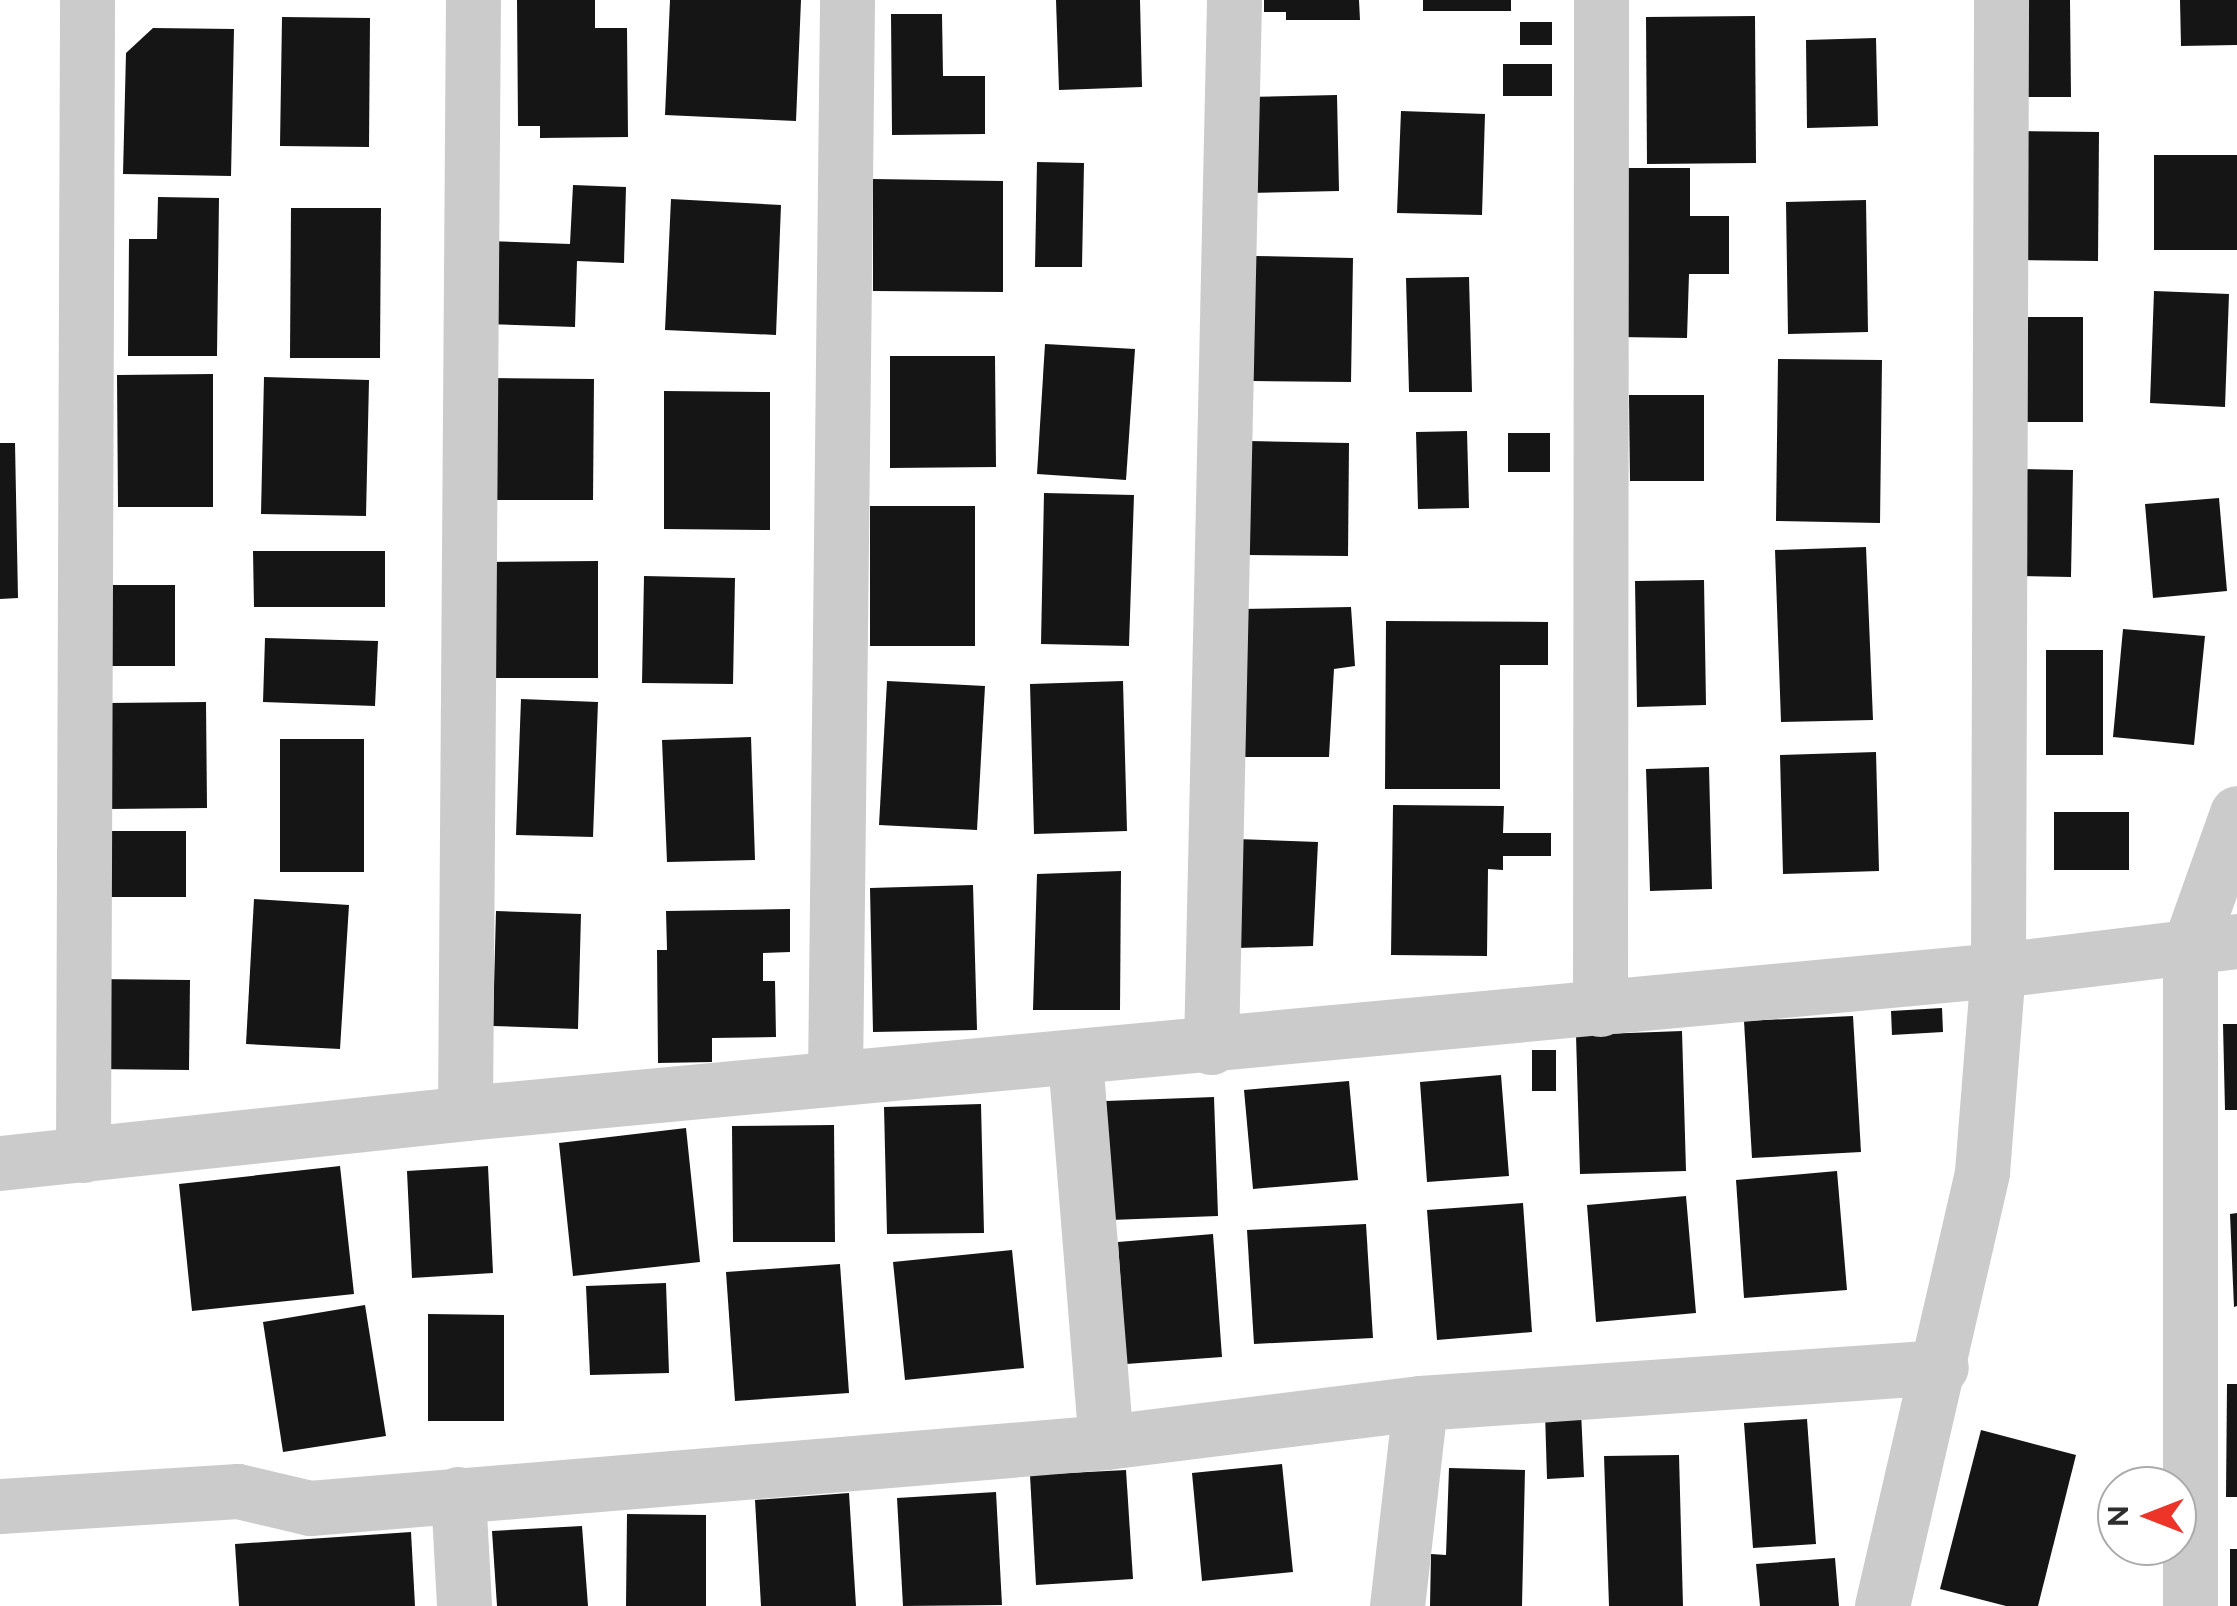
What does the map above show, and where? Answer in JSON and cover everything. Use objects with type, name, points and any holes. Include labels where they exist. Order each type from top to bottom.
[{"type":"street","points":[[83,1155],[87,0]]},
{"type":"street","points":[[466,1113],[472,0]]},
{"type":"street","points":[[835,1078],[847,0]]},
{"type":"street","points":[[1211,1048],[1234,0]]},
{"type":"street","points":[[1600,0],[1600,1009]]},
{"type":"street","points":[[1882,1606],[1941,1368],[1982,1172],[1998,970],[2002,0]]},
{"type":"street","points":[[2190,1606],[2213,943],[2237,814]]},
{"type":"street","points":[[0,1163],[466,1113],[1211,1048],[1998,970],[2213,943]]},
{"type":"street","points":[[1075,1059],[1106,1442]]},
{"type":"street","points":[[0,1506],[238,1492],[310,1508],[1106,1442],[1420,1403],[1941,1368]]},
{"type":"street","points":[[1397,1606],[1420,1403]]},
{"type":"street","points":[[458,1494],[464,1606]]},
{"type":"building","points":[[517,0],[595,0],[595,28],[627,28],[628,137],[540,138],[540,126],[518,126]]},
{"type":"building","points":[[670,0],[801,0],[796,121],[665,115]]},
{"type":"building","points":[[1056,0],[1140,0],[1142,87],[1059,90]]},
{"type":"building","points":[[1264,0],[1359,0],[1360,20],[1286,20],[1286,12],[1264,12]]},
{"type":"building","points":[[1423,0],[1511,0],[1511,11],[1423,11]]},
{"type":"building","points":[[2011,0],[2070,0],[2071,97],[2012,97]]},
{"type":"building","points":[[2180,0],[2237,0],[2237,45],[2181,46]]},
{"type":"building","points":[[891,14],[942,14],[943,76],[985,76],[985,134],[892,135]]},
{"type":"building","points":[[1755,16],[1756,163],[1647,164],[1646,17]]},
{"type":"building","points":[[282,17],[370,18],[369,147],[280,146]]},
{"type":"building","points":[[1520,22],[1552,22],[1552,45],[1520,45]]},
{"type":"building","points":[[153,28],[234,29],[231,176],[123,174],[126,53]]},
{"type":"building","points":[[1876,38],[1878,126],[1807,128],[1806,40]]},
{"type":"building","points":[[1503,64],[1552,64],[1552,96],[1503,96]]},
{"type":"building","points":[[1337,95],[1339,191],[1247,193],[1246,97]]},
{"type":"building","points":[[1401,111],[1485,114],[1482,215],[1397,213]]},
{"type":"building","points":[[2017,131],[2099,132],[2098,261],[2015,260]]},
{"type":"building","points":[[2154,155],[2237,155],[2237,250],[2154,250]]},
{"type":"building","points":[[1037,162],[1084,163],[1082,267],[1035,267]]},
{"type":"building","points":[[1617,168],[1690,168],[1690,216],[1729,216],[1729,274],[1689,274],[1687,338],[1617,337]]},
{"type":"building","points":[[873,179],[1003,181],[1003,292],[873,291]]},
{"type":"building","points":[[573,185],[626,187],[624,263],[577,261],[575,327],[485,324],[487,241],[570,244]]},
{"type":"building","points":[[158,197],[219,198],[217,356],[128,356],[129,239],[157,239]]},
{"type":"building","points":[[671,199],[781,205],[776,335],[665,330]]},
{"type":"building","points":[[1866,200],[1868,332],[1788,334],[1786,202]]},
{"type":"building","points":[[291,208],[381,208],[380,358],[290,358]]},
{"type":"building","points":[[1255,256],[1353,258],[1351,382],[1253,381]]},
{"type":"building","points":[[1469,277],[1472,392],[1409,392],[1406,278]]},
{"type":"building","points":[[2154,291],[2229,294],[2225,407],[2150,403]]},
{"type":"building","points":[[2018,317],[2083,317],[2083,422],[2018,422]]},
{"type":"building","points":[[1045,344],[1135,349],[1126,480],[1037,474]]},
{"type":"building","points":[[890,356],[995,356],[996,467],[890,468]]},
{"type":"building","points":[[1778,359],[1882,360],[1880,523],[1776,521]]},
{"type":"building","points":[[213,374],[213,507],[118,507],[117,375]]},
{"type":"building","points":[[264,377],[369,380],[366,516],[261,514]]},
{"type":"building","points":[[489,378],[594,379],[593,500],[489,500]]},
{"type":"building","points":[[664,391],[770,392],[770,530],[664,529]]},
{"type":"building","points":[[1629,395],[1704,395],[1704,481],[1630,481]]},
{"type":"building","points":[[1467,431],[1469,508],[1418,509],[1416,432]]},
{"type":"building","points":[[1508,433],[1550,433],[1550,472],[1508,472]]},
{"type":"building","points":[[1249,441],[1349,443],[1348,556],[1247,555]]},
{"type":"building","points":[[0,443],[15,443],[18,598],[0,599]]},
{"type":"building","points":[[2016,469],[2073,470],[2071,577],[2014,576]]},
{"type":"building","points":[[1044,493],[1134,495],[1129,646],[1041,644]]},
{"type":"building","points":[[2219,498],[2227,591],[2153,598],[2145,504]]},
{"type":"building","points":[[870,506],[975,506],[975,646],[870,646]]},
{"type":"building","points":[[1866,547],[1873,720],[1781,722],[1775,550]]},
{"type":"building","points":[[253,551],[385,551],[385,607],[254,607]]},
{"type":"building","points":[[598,561],[598,678],[481,678],[481,562]]},
{"type":"building","points":[[644,576],[735,578],[733,684],[642,683]]},
{"type":"building","points":[[1704,580],[1706,705],[1637,707],[1635,581]]},
{"type":"building","points":[[111,585],[175,585],[175,666],[111,666]]},
{"type":"building","points":[[1351,607],[1355,666],[1334,669],[1329,757],[1239,757],[1241,609]]},
{"type":"building","points":[[1386,621],[1548,622],[1548,665],[1500,665],[1500,789],[1385,789]]},
{"type":"building","points":[[2123,629],[2205,636],[2194,745],[2113,737]]},
{"type":"building","points":[[265,638],[378,641],[375,706],[263,702]]},
{"type":"building","points":[[2046,650],[2103,650],[2103,755],[2046,755]]},
{"type":"building","points":[[887,681],[985,686],[977,830],[879,825]]},
{"type":"building","points":[[1123,681],[1127,831],[1034,834],[1030,684]]},
{"type":"building","points":[[521,699],[598,702],[593,837],[516,835]]},
{"type":"building","points":[[206,702],[207,808],[109,809],[108,703]]},
{"type":"building","points":[[751,737],[755,860],[667,862],[662,740]]},
{"type":"building","points":[[280,739],[364,739],[364,872],[280,872]]},
{"type":"building","points":[[1876,752],[1879,871],[1783,874],[1780,755]]},
{"type":"building","points":[[1709,767],[1712,889],[1650,891],[1646,769]]},
{"type":"building","points":[[1393,805],[1504,806],[1503,833],[1551,833],[1551,856],[1503,856],[1503,870],[1488,869],[1487,956],[1391,955]]},
{"type":"building","points":[[2054,812],[2129,812],[2129,870],[2054,870]]},
{"type":"building","points":[[99,831],[186,831],[186,897],[99,897]]},
{"type":"building","points":[[1237,839],[1318,842],[1313,946],[1237,948]]},
{"type":"building","points":[[1121,871],[1120,1010],[1033,1010],[1037,874]]},
{"type":"building","points":[[973,885],[977,1030],[873,1032],[870,888]]},
{"type":"building","points":[[254,899],[349,905],[340,1049],[246,1044]]},
{"type":"building","points":[[790,909],[790,952],[763,953],[763,981],[775,981],[776,1037],[712,1038],[712,1062],[658,1063],[657,950],[667,950],[666,911]]},
{"type":"building","points":[[496,911],[581,914],[578,1029],[493,1026]]},
{"type":"building","points":[[93,979],[190,980],[189,1070],[92,1069]]},
{"type":"building","points":[[1942,1008],[1943,1032],[1892,1035],[1891,1011]]},
{"type":"building","points":[[1853,1016],[1861,1152],[1752,1158],[1744,1021]]},
{"type":"building","points":[[2223,1024],[2237,1024],[2237,1110],[2225,1110]]},
{"type":"building","points":[[1682,1031],[1686,1171],[1580,1174],[1576,1035]]},
{"type":"building","points":[[1532,1050],[1556,1050],[1556,1091],[1532,1091]]},
{"type":"building","points":[[1501,1075],[1509,1176],[1427,1182],[1420,1082]]},
{"type":"building","points":[[1349,1081],[1358,1180],[1253,1189],[1244,1090]]},
{"type":"building","points":[[1214,1097],[1218,1216],[1110,1220],[1106,1101]]},
{"type":"building","points":[[981,1104],[984,1233],[887,1234],[884,1107]]},
{"type":"building","points":[[834,1125],[835,1242],[733,1242],[732,1126]]},
{"type":"building","points":[[686,1128],[700,1262],[573,1276],[559,1143]]},
{"type":"building","points":[[340,1166],[354,1294],[192,1311],[179,1184]]},
{"type":"building","points":[[488,1166],[493,1273],[412,1278],[407,1171]]},
{"type":"building","points":[[1837,1171],[1847,1290],[1744,1298],[1736,1180]]},
{"type":"building","points":[[1686,1196],[1696,1313],[1596,1322],[1587,1205]]},
{"type":"building","points":[[1523,1203],[1532,1332],[1437,1340],[1427,1210]]},
{"type":"building","points":[[2237,1213],[2237,1306],[2234,1307],[2230,1214]]},
{"type":"building","points":[[1366,1224],[1373,1338],[1254,1344],[1247,1230]]},
{"type":"building","points":[[1213,1234],[1222,1357],[1126,1364],[1118,1242]]},
{"type":"building","points":[[1012,1250],[1024,1368],[905,1380],[893,1262]]},
{"type":"building","points":[[840,1264],[849,1393],[735,1401],[726,1272]]},
{"type":"building","points":[[666,1283],[669,1373],[590,1375],[586,1286]]},
{"type":"building","points":[[365,1305],[386,1436],[283,1452],[263,1322]]},
{"type":"building","points":[[428,1314],[504,1315],[504,1421],[428,1421]]},
{"type":"building","points":[[2227,1384],[2237,1384],[2237,1497],[2226,1497]]},
{"type":"building","points":[[1581,1411],[1584,1477],[1547,1479],[1545,1412]]},
{"type":"building","points":[[1807,1419],[1816,1544],[1753,1548],[1744,1423]]},
{"type":"building","points":[[1981,1430],[2076,1455],[2038,1606],[2006,1606],[1940,1589]]},
{"type":"building","points":[[1679,1455],[1683,1606],[1609,1606],[1604,1456]]},
{"type":"building","points":[[1282,1464],[1293,1572],[1202,1581],[1192,1473]]},
{"type":"building","points":[[1449,1468],[1525,1470],[1522,1606],[1430,1606],[1431,1554],[1446,1555]]},
{"type":"building","points":[[1126,1470],[1133,1579],[1036,1585],[1030,1475]]},
{"type":"building","points":[[996,1492],[1002,1605],[903,1606],[897,1498]]},
{"type":"building","points":[[849,1493],[856,1606],[761,1606],[755,1500]]},
{"type":"building","points":[[627,1514],[706,1515],[706,1606],[626,1606]]},
{"type":"building","points":[[582,1526],[588,1606],[497,1606],[492,1531]]},
{"type":"building","points":[[411,1532],[415,1606],[239,1606],[235,1544]]},
{"type":"building","points":[[2230,1549],[2237,1549],[2237,1606],[2230,1606]]},
{"type":"building","points":[[1835,1558],[1839,1606],[1760,1606],[1756,1564]]}]
